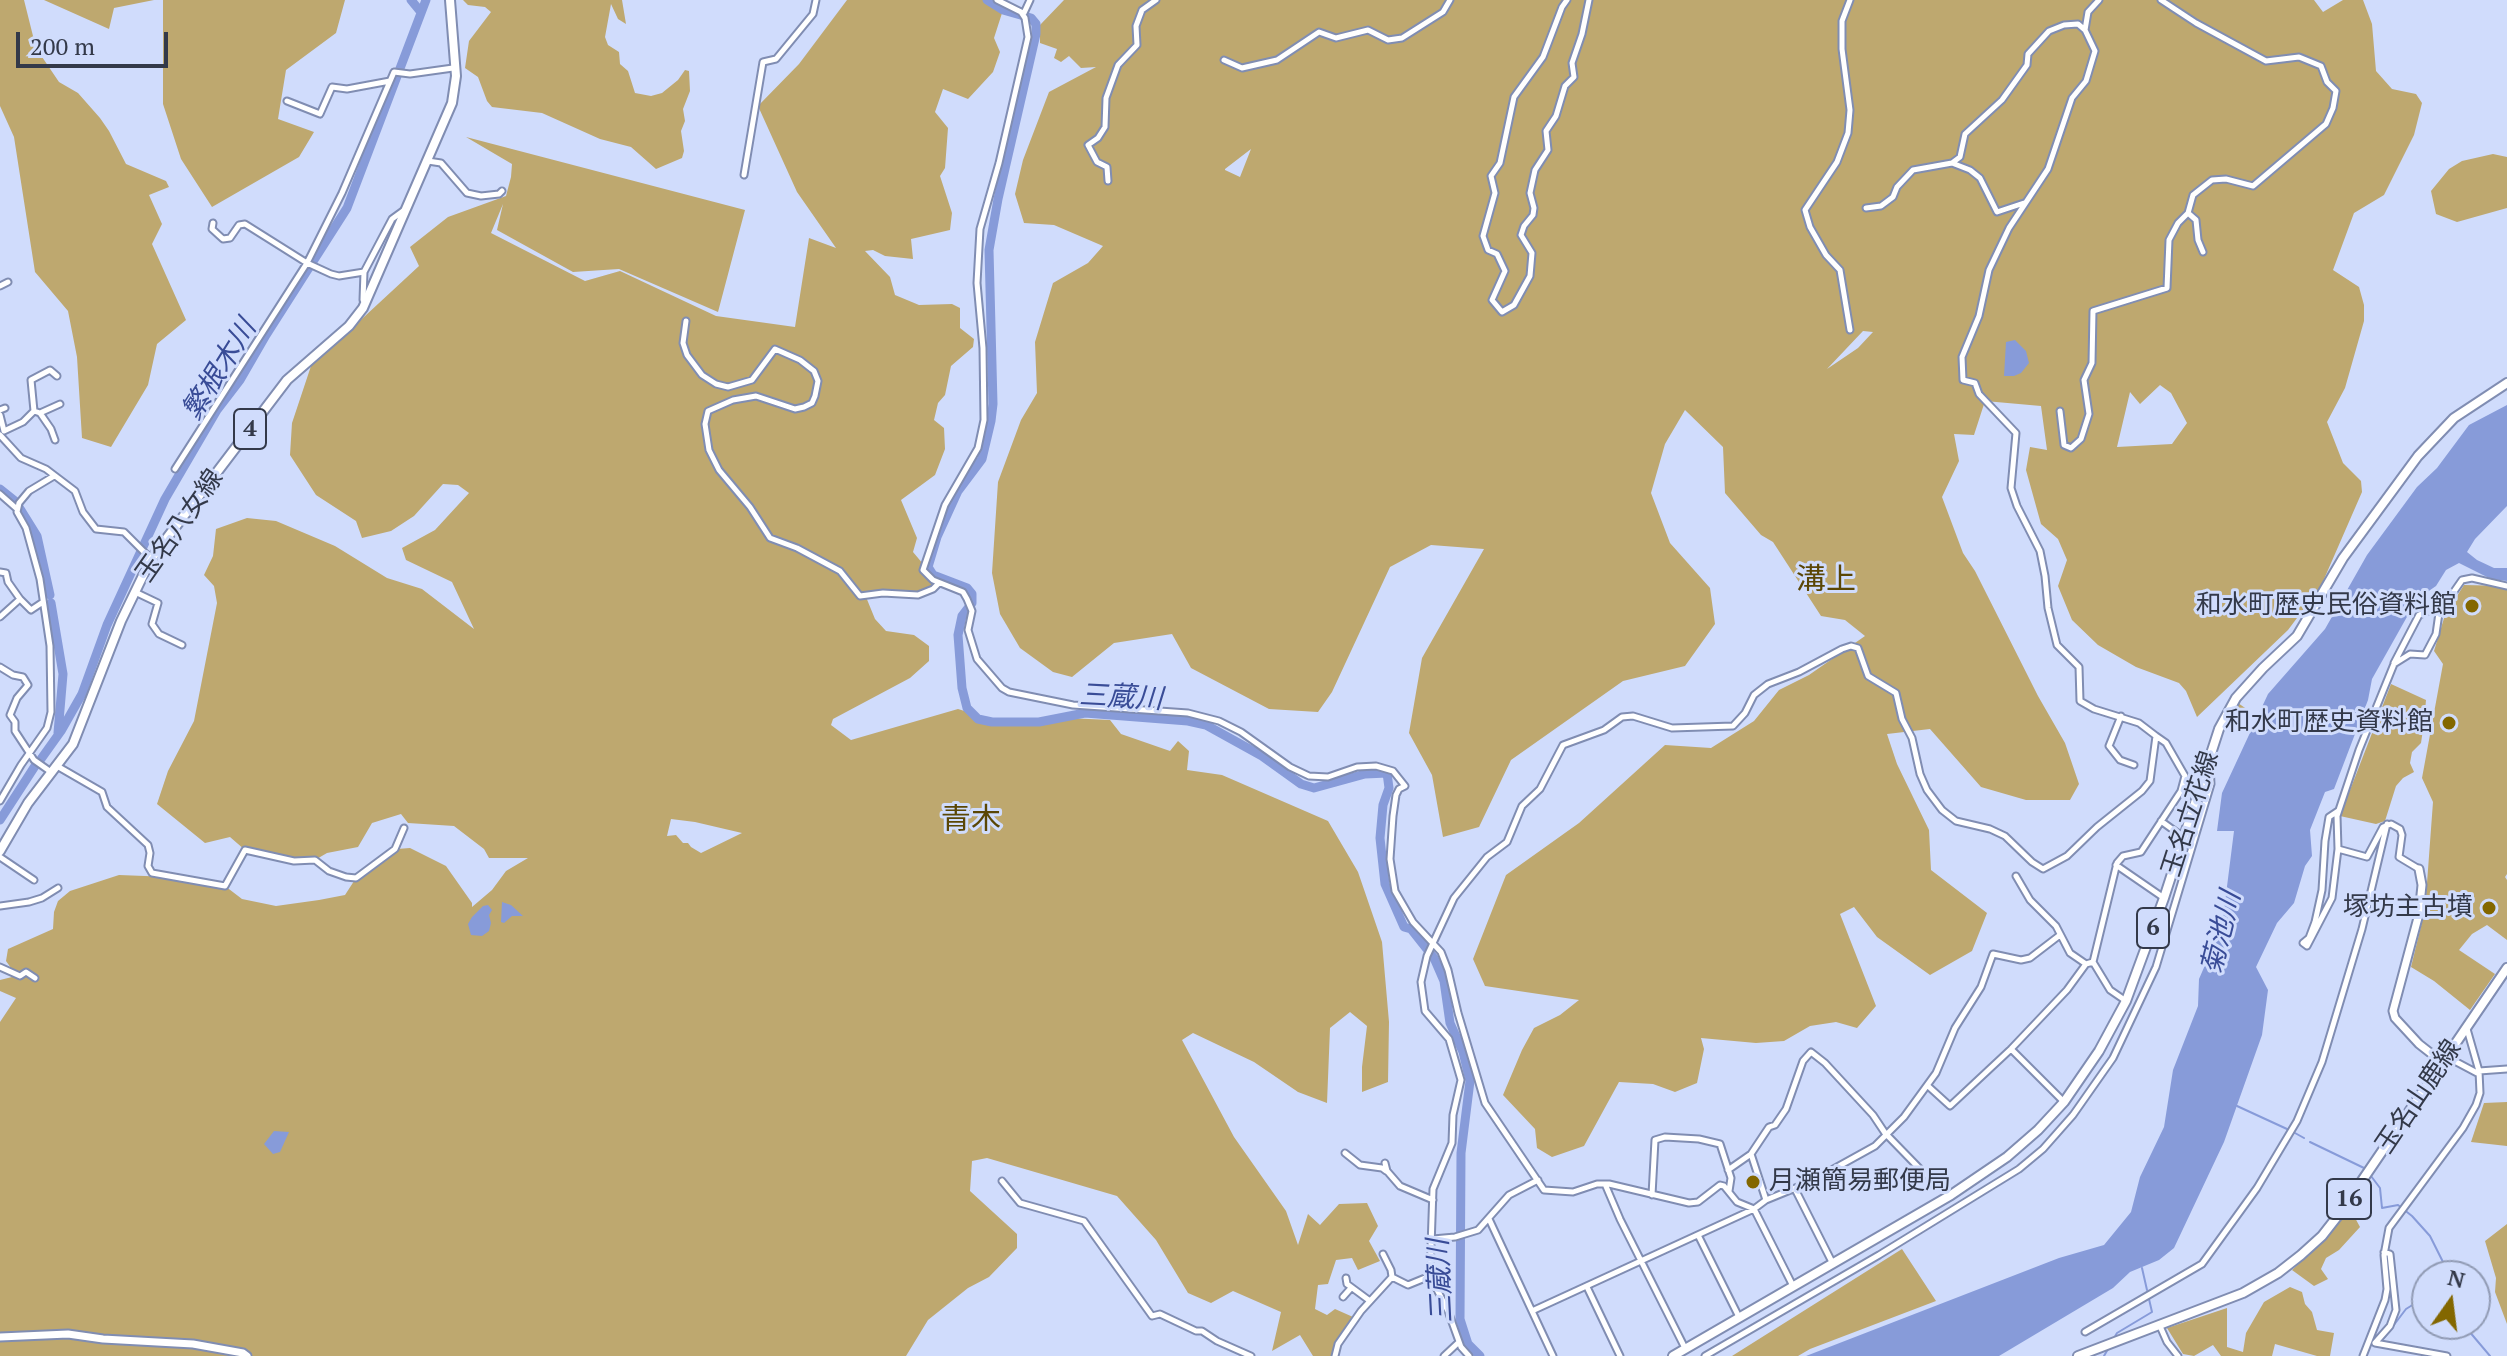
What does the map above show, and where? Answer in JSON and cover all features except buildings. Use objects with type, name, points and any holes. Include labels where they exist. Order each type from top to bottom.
[{"type":"main road","name":"玉名八女線","points":[[0,851],[17,820],[73,744],[148,555],[287,380],[349,326],[363,308],[448,117],[455,87],[450,0]]},
{"type":"main road","name":"玉名立花線","points":[[1673,1356],[1951,1195],[2007,1157],[2064,1102],[2099,1051],[2126,1001],[2164,898],[2219,729],[2236,698],[2297,636],[2343,558],[2401,477],[2454,418],[2507,383]]},
{"type":"main road","name":"玉名山鹿線","points":[[2078,1356],[2243,1293],[2278,1273],[2322,1236],[2507,968]]},
{"type":"street","points":[[744,175],[763,62],[776,59],[813,14],[816,0]]},
{"type":"street","points":[[997,0],[1024,16]]},
{"type":"street","points":[[1030,0],[1024,16],[1028,37],[1003,148],[980,229],[977,283],[985,390],[983,429],[970,464],[945,505],[923,570],[929,578],[957,589],[967,599],[972,611],[968,630],[977,659],[1009,692],[1073,705],[1188,713],[1219,721],[1241,732],[1290,767],[1319,779],[1357,767],[1376,766],[1393,771],[1405,786],[1396,795],[1393,816],[1390,859],[1395,891],[1430,949],[1441,952],[1485,1103],[1544,1190],[1573,1192],[1605,1184],[1689,1203],[1698,1202],[1720,1185],[1737,1202],[1754,1209],[1793,1286]]},
{"type":"street","points":[[1108,181],[1107,167],[1097,162],[1088,145],[1098,138],[1105,127],[1106,98],[1118,65],[1137,45],[1136,26],[1142,10],[1156,0]]},
{"type":"street","points":[[1224,60],[1242,68],[1277,60],[1319,32],[1336,38],[1368,30],[1388,40],[1402,38],[1443,12],[1450,0]]},
{"type":"street","points":[[1567,0],[1543,57],[1514,97],[1500,163],[1491,176],[1495,193],[1483,236],[1488,250],[1497,254],[1505,271],[1492,300],[1502,312],[1514,305],[1530,276],[1532,253],[1521,235],[1533,215],[1530,193],[1535,170],[1548,150],[1546,131],[1556,116],[1565,86],[1574,77],[1572,63],[1589,0]]},
{"type":"street","points":[[1850,0],[1842,21],[1842,49],[1850,110],[1848,133],[1837,162],[1805,210],[1810,227],[1826,255],[1840,270],[1850,330]]},
{"type":"street","points":[[2085,30],[2088,12],[2099,0]]},
{"type":"street","points":[[2060,411],[2064,445],[2071,448],[2081,439],[2089,414],[2084,380],[2092,363],[2093,311],[2167,288],[2169,240],[2178,223],[2188,213],[2193,195],[2212,180],[2226,179],[2253,186],[2326,124],[2333,108],[2336,91],[2327,82],[2321,66],[2299,57],[2266,61],[2161,0]]},
{"type":"street","points":[[1866,208],[1881,206],[1893,197],[1897,187],[1913,170],[1952,163],[1960,157],[1965,134],[2002,100],[2027,65],[2028,54],[2049,31],[2078,24],[2085,30],[2095,51],[2086,81],[2072,98],[2048,169],[2009,228],[1989,270],[1979,316],[1962,357],[1963,380],[1975,383],[1979,394],[2016,433],[2011,488],[2040,551],[2057,645],[2079,667],[2080,701],[2094,709],[2139,723],[2166,743],[2185,776],[2181,791],[2141,852],[2123,856],[2116,865],[2090,963],[2011,1049],[1950,1106],[1928,1086]]},
{"type":"street","points":[[175,469],[307,263],[342,193],[394,72],[410,74],[453,68]]},
{"type":"street","points":[[287,101],[320,114],[332,87],[347,89],[390,81]]},
{"type":"street","points":[[428,161],[441,163],[467,193],[481,196],[502,191]]},
{"type":"street","points":[[1952,163],[1980,178],[1997,212],[2025,203]]},
{"type":"street","points":[[363,308],[364,272],[392,219],[407,208]]},
{"type":"street","points":[[2188,213],[2196,220],[2203,252]]},
{"type":"street","points":[[213,223],[212,229],[223,239],[230,238],[239,225],[245,224],[318,268],[339,276],[364,272]]},
{"type":"street","points":[[0,286],[8,282]]},
{"type":"street","points":[[686,321],[683,343],[687,355],[702,375],[716,384],[728,387],[752,380],[775,349],[800,360],[814,371],[818,381],[812,403],[804,407],[795,409],[756,396],[733,400],[708,411],[705,424],[709,450],[719,470],[750,507],[770,538],[797,548],[840,571],[860,596],[883,593],[918,595],[939,583]]},
{"type":"street","points":[[55,440],[51,429],[37,412],[31,380],[50,370],[57,376]]},
{"type":"street","points":[[1,434],[37,412],[60,404]]},
{"type":"street","points":[[2,411],[1,434],[21,458],[46,469],[75,491],[83,512],[96,529],[124,532],[148,555]]},
{"type":"street","points":[[17,509],[29,491],[54,476]]},
{"type":"street","points":[[0,494],[17,509],[26,528],[50,646],[51,712],[47,728],[2,791],[0,801]]},
{"type":"street","points":[[0,572],[6,573],[8,582],[31,610],[43,602]]},
{"type":"street","points":[[2394,664],[2410,654],[2425,655],[2436,634],[2439,613],[2462,580],[2472,578],[2507,586]]},
{"type":"street","points":[[135,592],[158,603],[152,624],[159,634],[182,645]]},
{"type":"street","points":[[0,617],[20,599]]},
{"type":"street","points":[[2339,811],[2329,817],[2322,890],[2315,922],[2309,938],[2303,943],[2307,946],[2332,898],[2339,811],[2359,750],[2394,664],[2419,615],[2444,605]]},
{"type":"street","points":[[1469,1356],[1459,1342],[1430,1276],[1434,1183],[1452,1143],[1453,1115],[1461,1080],[1449,1039],[1425,1011],[1421,982],[1430,949],[1454,898],[1487,857],[1507,842],[1522,806],[1540,789],[1563,745],[1604,730],[1622,717],[1633,716],[1672,728],[1733,726],[1759,690],[1851,646],[1858,648],[1868,676],[1896,693],[1902,719],[1912,738],[1920,774],[1942,810],[1956,821],[2005,836],[2043,869],[2067,856],[2142,791],[2150,781],[2156,736]]},
{"type":"street","points":[[0,667],[23,677],[28,685],[17,698],[10,715],[15,722],[15,731],[34,760],[102,792],[107,807],[148,845],[148,866],[152,873],[225,886],[245,850],[294,861],[315,860],[329,871],[356,878],[395,849],[404,828]]},
{"type":"street","points":[[2121,716],[2109,746],[2120,760],[2134,765]]},
{"type":"street","points":[[1705,1356],[1986,1190],[2043,1149],[2073,1115],[2113,1058],[2156,967],[2211,784],[2210,757]]},
{"type":"street","points":[[2161,821],[2183,838]]},
{"type":"street","points":[[2338,849],[2367,857],[2387,824]]},
{"type":"street","points":[[2387,824],[2396,826],[2402,835],[2399,857],[2419,869],[2422,885],[2419,914],[2393,1011],[2395,1018],[2419,1044],[2444,1059],[2479,1072],[2507,1069]]},
{"type":"street","points":[[2085,1332],[2202,1264],[2297,1121],[2322,1062],[2362,929],[2387,824]]},
{"type":"street","points":[[0,857],[34,880]]},
{"type":"street","points":[[2116,865],[2164,898]]},
{"type":"street","points":[[2016,876],[2070,953],[2090,963],[2110,990],[2126,1001]]},
{"type":"street","points":[[0,906],[42,898],[58,888]]},
{"type":"street","points":[[1532,1311],[1754,1209],[1766,1200],[1795,1189],[1875,1146],[1904,1117],[1928,1086],[1955,1028],[1975,999],[1993,954],[2021,960],[2030,958],[2060,935]]},
{"type":"street","points":[[0,967],[20,976],[26,972],[35,978]]},
{"type":"street","points":[[2372,1343],[2387,1289],[2384,1252],[2389,1228],[2472,1116],[2480,1093],[2479,1072],[2467,1026]]},
{"type":"street","points":[[2011,1049],[2064,1102]]},
{"type":"street","points":[[1728,1170],[1751,1154],[1769,1127],[1775,1125],[1786,1109],[1803,1061],[1811,1052],[1825,1063],[1920,1169],[1951,1195]]},
{"type":"street","points":[[1652,1195],[1655,1140],[1658,1138],[1699,1139],[1720,1144],[1731,1178],[1729,1191]]},
{"type":"street","points":[[1345,1153],[1360,1165],[1382,1168],[1400,1186],[1433,1200]]},
{"type":"street","points":[[1751,1154],[1766,1200]]},
{"type":"street","points":[[1385,1163],[1387,1171]]},
{"type":"street","points":[[1433,1239],[1478,1230],[1509,1195],[1538,1180]]},
{"type":"street","points":[[1002,1181],[1020,1203],[1084,1221],[1113,1266],[1152,1316],[1160,1314],[1251,1356]]},
{"type":"street","points":[[1605,1184],[1685,1348]]},
{"type":"street","points":[[1795,1189],[1834,1265]]},
{"type":"street","points":[[1489,1219],[1553,1356]]},
{"type":"street","points":[[1698,1235],[1739,1317]]},
{"type":"street","points":[[2363,1356],[2390,1326],[2396,1310],[2390,1254],[2384,1252]]},
{"type":"street","points":[[1383,1254],[1392,1277]]},
{"type":"street","points":[[1392,1277],[1408,1285],[1430,1276]]},
{"type":"street","points":[[1335,1356],[1338,1344],[1392,1277]]},
{"type":"street","points":[[1346,1278],[1351,1288],[1370,1301]]},
{"type":"street","points":[[1587,1287],[1620,1356]]},
{"type":"street","points":[[1343,1297],[1351,1288]]},
{"type":"street","points":[[2159,1324],[2178,1356]]},
{"type":"street","points":[[0,1337],[68,1334],[193,1344],[247,1356]]},
{"type":"street","points":[[1444,1356],[1459,1342]]},
{"type":"street","points":[[2372,1343],[2447,1356]]},
{"type":"street","points":[[2101,1356],[2109,1344]]},
{"type":"shaded area","points":[[0,0],[24,0],[36,48],[59,82],[78,93],[100,118],[126,164],[166,181],[169,187],[149,195],[162,224],[152,244],[186,320],[157,344],[148,385],[111,447],[82,438],[77,357],[68,311],[35,272],[14,137],[0,106]]},
{"type":"shaded area","points":[[44,0],[154,0],[114,8],[109,29]]},
{"type":"shaded area","points":[[163,0],[345,0],[336,33],[286,70],[278,119],[314,132],[299,157],[212,207],[181,159],[163,104]]},
{"type":"shaded area","points":[[463,0],[622,0],[626,24],[618,19],[611,4],[605,37],[608,45],[619,52],[620,64],[628,71],[635,93],[651,96],[662,93],[685,70],[689,71],[690,91],[683,109],[685,121],[681,131],[682,158],[656,169],[631,147],[600,139],[542,113],[492,107],[478,77],[465,68],[469,41],[491,12],[485,7],[468,5]]},
{"type":"shaded area","points":[[847,0],[987,0],[1003,10],[994,38],[1000,52],[993,72],[968,99],[943,89],[935,112],[948,128],[945,168],[940,176],[952,213],[950,230],[911,239],[913,259],[865,251],[890,277],[895,295],[919,305],[952,304],[960,308],[960,328],[974,339],[973,347],[951,366],[945,395],[938,403],[934,420],[944,428],[945,449],[935,475],[901,500],[917,538],[913,552],[939,583],[925,594],[866,597],[875,619],[886,631],[914,635],[929,646],[929,661],[910,678],[833,719],[831,725],[851,740],[958,709],[978,719],[1016,725],[1067,718],[1110,720],[1121,734],[1170,751],[1178,741],[1189,751],[1187,770],[1222,775],[1328,821],[1358,872],[1382,942],[1389,1022],[1388,1082],[1362,1092],[1367,1026],[1350,1012],[1330,1028],[1327,1103],[1298,1092],[1254,1062],[1193,1033],[1182,1040],[1234,1137],[1286,1211],[1298,1245],[1308,1214],[1320,1225],[1339,1204],[1367,1203],[1378,1226],[1369,1241],[1380,1261],[1358,1270],[1352,1258],[1336,1260],[1328,1284],[1318,1285],[1315,1309],[1327,1315],[1335,1309],[1353,1317],[1334,1344],[1333,1356],[1313,1356],[1300,1335],[1272,1351],[1281,1312],[1233,1291],[1211,1303],[1188,1293],[1156,1240],[1117,1196],[987,1158],[972,1161],[970,1191],[1017,1234],[1017,1248],[989,1277],[968,1288],[928,1320],[906,1356],[0,1356],[0,1022],[16,998],[0,991],[0,980],[12,977],[6,961],[8,949],[53,929],[58,901],[70,891],[119,875],[171,877],[225,886],[242,899],[276,906],[319,900],[345,895],[356,878],[397,849],[410,848],[446,866],[472,907],[492,890],[506,871],[528,858],[489,858],[484,849],[454,826],[408,823],[401,814],[372,823],[358,847],[327,853],[315,860],[294,861],[245,850],[230,837],[205,843],[157,804],[168,771],[194,721],[217,603],[214,586],[204,575],[213,556],[216,529],[247,518],[276,521],[335,546],[387,578],[422,589],[474,629],[452,582],[406,560],[402,548],[435,530],[469,493],[458,485],[443,484],[414,516],[391,531],[362,538],[356,521],[316,495],[290,455],[292,423],[311,366],[419,266],[410,247],[448,217],[506,196],[512,164],[466,137],[745,210],[718,312],[619,269],[573,272],[497,230],[503,204],[491,233],[585,281],[620,271],[716,316],[795,327],[809,238],[836,248],[797,192],[758,106],[799,64]],"holes":[[[671,819],[742,833],[701,853],[688,843],[683,843],[676,835],[667,836]]]},
{"type":"shaded area","points":[[1064,0],[2314,0],[2323,12],[2343,0],[2363,0],[2372,24],[2376,71],[2392,89],[2416,94],[2422,103],[2414,135],[2384,195],[2354,213],[2333,270],[2359,287],[2364,305],[2364,321],[2345,388],[2327,422],[2343,463],[2361,481],[2362,492],[2321,586],[2288,630],[2197,717],[2186,691],[2179,683],[2136,667],[2098,645],[2072,620],[2058,586],[2067,560],[2058,539],[2041,524],[2026,470],[2030,447],[2047,450],[2041,406],[1985,401],[1974,435],[1954,434],[1959,461],[1942,497],[1963,553],[2065,743],[2079,784],[2070,800],[2026,800],[1981,787],[1930,729],[1887,734],[1897,764],[1929,830],[1931,870],[1987,913],[1972,951],[1930,975],[1877,937],[1854,907],[1840,914],[1876,1006],[1857,1028],[1836,1022],[1810,1026],[1784,1041],[1756,1043],[1701,1038],[1704,1049],[1697,1083],[1675,1092],[1653,1084],[1619,1082],[1584,1146],[1552,1157],[1537,1148],[1535,1129],[1503,1095],[1534,1028],[1560,1015],[1579,1000],[1485,986],[1473,959],[1506,875],[1579,823],[1665,745],[1711,748],[1754,721],[1779,690],[1809,675],[1865,636],[1845,620],[1821,616],[1773,542],[1761,535],[1725,493],[1723,447],[1685,410],[1665,444],[1651,493],[1670,543],[1710,588],[1715,624],[1685,666],[1623,681],[1511,760],[1479,827],[1443,837],[1432,775],[1409,733],[1422,658],[1484,549],[1431,545],[1390,567],[1332,692],[1318,712],[1269,709],[1191,668],[1172,634],[1114,643],[1072,677],[1053,672],[1020,648],[1000,614],[992,573],[998,482],[1021,420],[1037,393],[1035,342],[1053,283],[1088,263],[1103,246],[1054,225],[1024,223],[1015,194],[1023,160],[1049,92],[1096,67],[1081,68],[1069,56],[1061,62],[1054,58],[1057,49],[1040,43],[1040,25]],"holes":[[[1251,149],[1240,177],[1225,170],[1225,169]],[[1863,331],[1873,332],[1858,348],[1827,369]],[[2160,385],[2171,393],[2187,423],[2172,444],[2117,447],[2130,392],[2140,404]]]},
{"type":"shaded area","points":[[2493,154],[2507,157],[2507,208],[2457,222],[2436,214],[2431,191],[2449,169],[2462,161]]},
{"type":"shaded area","points":[[2464,585],[2507,586],[2507,940],[2487,925],[2472,934],[2459,950],[2495,974],[2470,1010],[2411,967],[2425,910],[2433,802],[2422,778],[2443,664],[2434,651],[2445,615]]},
{"type":"shaded area","points":[[2391,684],[2426,700],[2421,743],[2412,752],[2410,763],[2414,772],[2396,786],[2385,821],[2376,824],[2340,816]]},
{"type":"shaded area","points":[[2238,703],[2248,710],[2241,730],[2226,724]]},
{"type":"shaded area","points":[[2507,1102],[2507,1146],[2471,1142],[2484,1103]]},
{"type":"shaded area","points":[[2346,1212],[2354,1216],[2360,1227],[2339,1250],[2326,1258],[2321,1269],[2328,1279],[2314,1286],[2292,1270],[2320,1244]]},
{"type":"shaded area","points":[[2507,1224],[2507,1324],[2495,1292],[2496,1278],[2485,1241]]},
{"type":"shaded area","points":[[1902,1249],[1936,1301],[1798,1356],[1732,1356]]},
{"type":"shaded area","points":[[2290,1287],[2302,1292],[2317,1330],[2334,1333],[2330,1356],[2317,1356],[2275,1344],[2272,1356],[2221,1356],[2213,1345],[2194,1356],[2183,1354],[2167,1328],[2227,1308],[2227,1347],[2243,1352],[2246,1333],[2264,1302]]},
{"type":"water","points":[[2015,340],[2026,351],[2029,363],[2021,373],[2004,376],[2006,342]]},
{"type":"water","name":"菊池川","points":[[2507,405],[2507,506],[2475,539],[2467,552],[2494,568],[2507,568],[2507,581],[2491,579],[2459,563],[2446,570],[2436,586],[2417,599],[2372,679],[2368,700],[2334,789],[2325,792],[2310,830],[2312,856],[2305,866],[2294,903],[2277,923],[2256,967],[2268,990],[2262,1035],[2224,1142],[2174,1248],[2159,1260],[2130,1272],[2113,1288],[1999,1356],[1806,1356],[2059,1258],[2104,1245],[2131,1212],[2140,1177],[2164,1127],[2173,1070],[2198,1006],[2199,979],[2222,926],[2234,831],[2217,831],[2222,793],[2268,694],[2325,629],[2367,555],[2417,487],[2437,468],[2469,425]]},
{"type":"water","points":[[502,902],[511,905],[523,916],[512,916],[501,922]]},
{"type":"water","points":[[488,905],[492,910],[489,931],[482,936],[471,935],[468,924],[483,906]]},
{"type":"water","points":[[274,1131],[289,1132],[280,1152],[273,1154],[264,1144]]},
{"type":"waterway","points":[[411,0],[420,11]]},
{"type":"waterway","name":"繁根木川","points":[[41,759],[82,694],[107,625],[165,499],[217,410],[240,380],[347,208],[426,0]]},
{"type":"waterway","name":"三蔵川","points":[[987,0],[1003,10],[1031,18],[1036,24],[1036,34],[989,250],[991,421],[982,459],[958,491],[937,537],[928,567],[933,575],[967,588],[972,594],[972,603],[962,616],[958,635],[962,688],[967,708],[978,719],[992,722],[1039,722],[1085,713],[1206,725],[1262,756],[1301,784],[1314,788],[1365,774],[1387,773],[1389,788],[1383,805],[1380,838],[1385,884],[1404,927],[1411,929],[1434,958],[1444,981],[1450,1023],[1463,1052],[1470,1081],[1461,1153],[1460,1319],[1468,1344],[1480,1356]]},
{"type":"waterway","points":[[0,489],[15,501]]},
{"type":"waterway","points":[[19,507],[37,536],[50,595]]},
{"type":"waterway","points":[[51,603],[63,674],[58,733]]},
{"type":"waterway","name":"繁根木川","points":[[0,820],[35,766]]},
{"type":"waterway","points":[[2237,1106],[2287,1129]]},
{"type":"waterway","points":[[2295,1133],[2304,1138]]},
{"type":"waterway","points":[[2310,1142],[2364,1168]]},
{"type":"waterway","points":[[2371,1176],[2380,1188],[2382,1208],[2398,1205],[2412,1216],[2430,1236],[2442,1260]]},
{"type":"waterway","points":[[2142,1268],[2147,1290]]},
{"type":"waterway","points":[[2113,1340],[2117,1333],[2152,1312],[2149,1299]]},
{"type":"waterway","points":[[2384,1338],[2411,1306]]},
{"type":"waterway","points":[[2476,1340],[2490,1356]]},
{"type":"waterway","points":[[2104,1356],[2108,1349]]},
{"type":"place","name":"和水町歴史民俗資料館","points":[[2472,606]]},
{"type":"place","name":"和水町歴史資料館","points":[[2449,723]]},
{"type":"place","name":"塚坊主古墳","points":[[2489,908]]},
{"type":"place","name":"月瀬簡易郵便局","points":[[1753,1182]]},
{"type":"district","name":"溝上","points":[[1826,580]]},
{"type":"district","name":"青木","points":[[971,820]]}]
